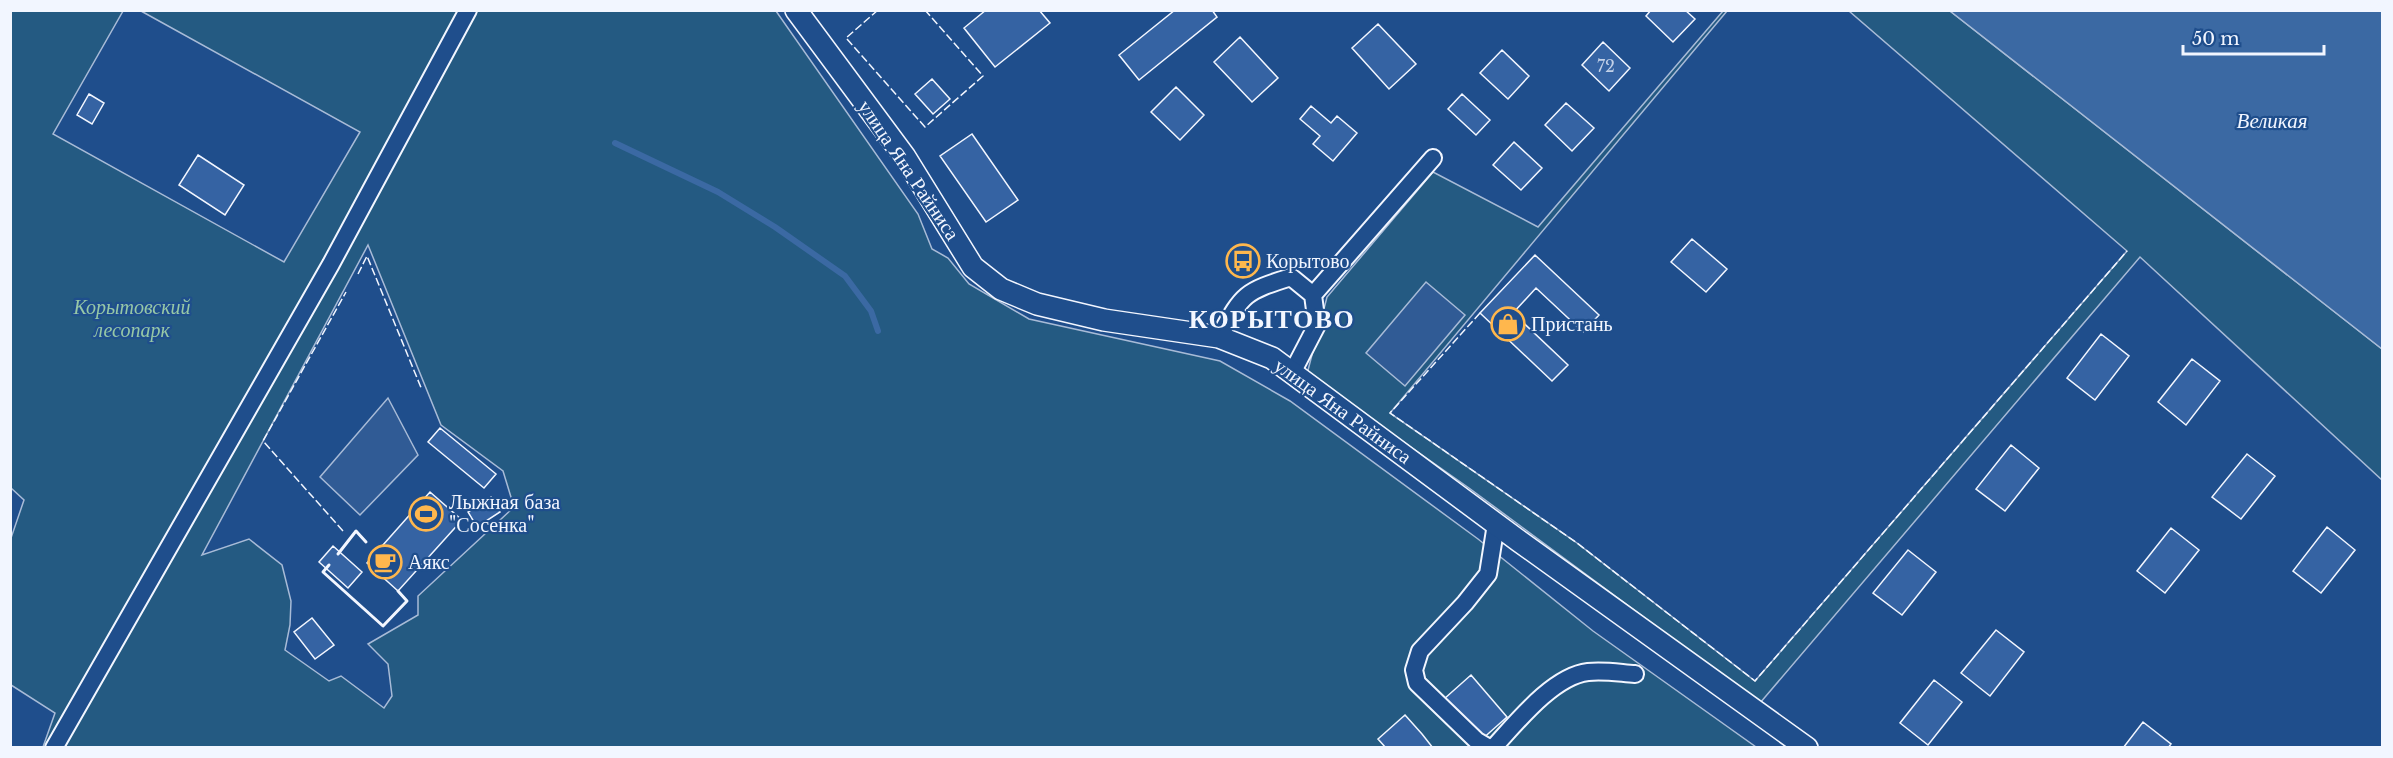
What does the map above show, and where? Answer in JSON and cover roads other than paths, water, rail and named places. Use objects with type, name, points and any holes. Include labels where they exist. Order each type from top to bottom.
[{"type":"street","points":[[54,747],[331,264],[468,10]]},
{"type":"street","name":"улица Яна Райниса","points":[[796,10],[904,157],[973,267],[1001,289],[1037,304],[1104,320],[1219,337],[1272,358],[1496,524],[1807,747]]},
{"type":"street","points":[[1313,295],[1433,158]]},
{"type":"street","points":[[1219,337],[1239,302],[1256,288],[1291,277],[1313,295],[1317,325],[1292,373]]},
{"type":"street","points":[[1496,524],[1488,574],[1465,603],[1420,651],[1414,669],[1417,683],[1485,746],[1567,678],[1587,672],[1635,674]]},
{"type":"water","name":"Великая","points":[[1950,11],[2382,11],[2382,349]]},
{"type":"waterway","points":[[615,143],[718,192],[775,227],[845,276],[871,311],[878,331]]},
{"type":"place","name":"Корытово","points":[[1243,261]]},
{"type":"place","name":"Пристань","points":[[1508,324]]},
{"type":"place","name":"Лыжная база \"Сосенка\"","points":[[426,514]]},
{"type":"place","name":"Аякс","points":[[385,562]]},
{"type":"district","name":"КОРЫТОВО","points":[[1272,319]]},
{"type":"park label","name":"Корытовский лесопарк","points":[[132,318]]}]
